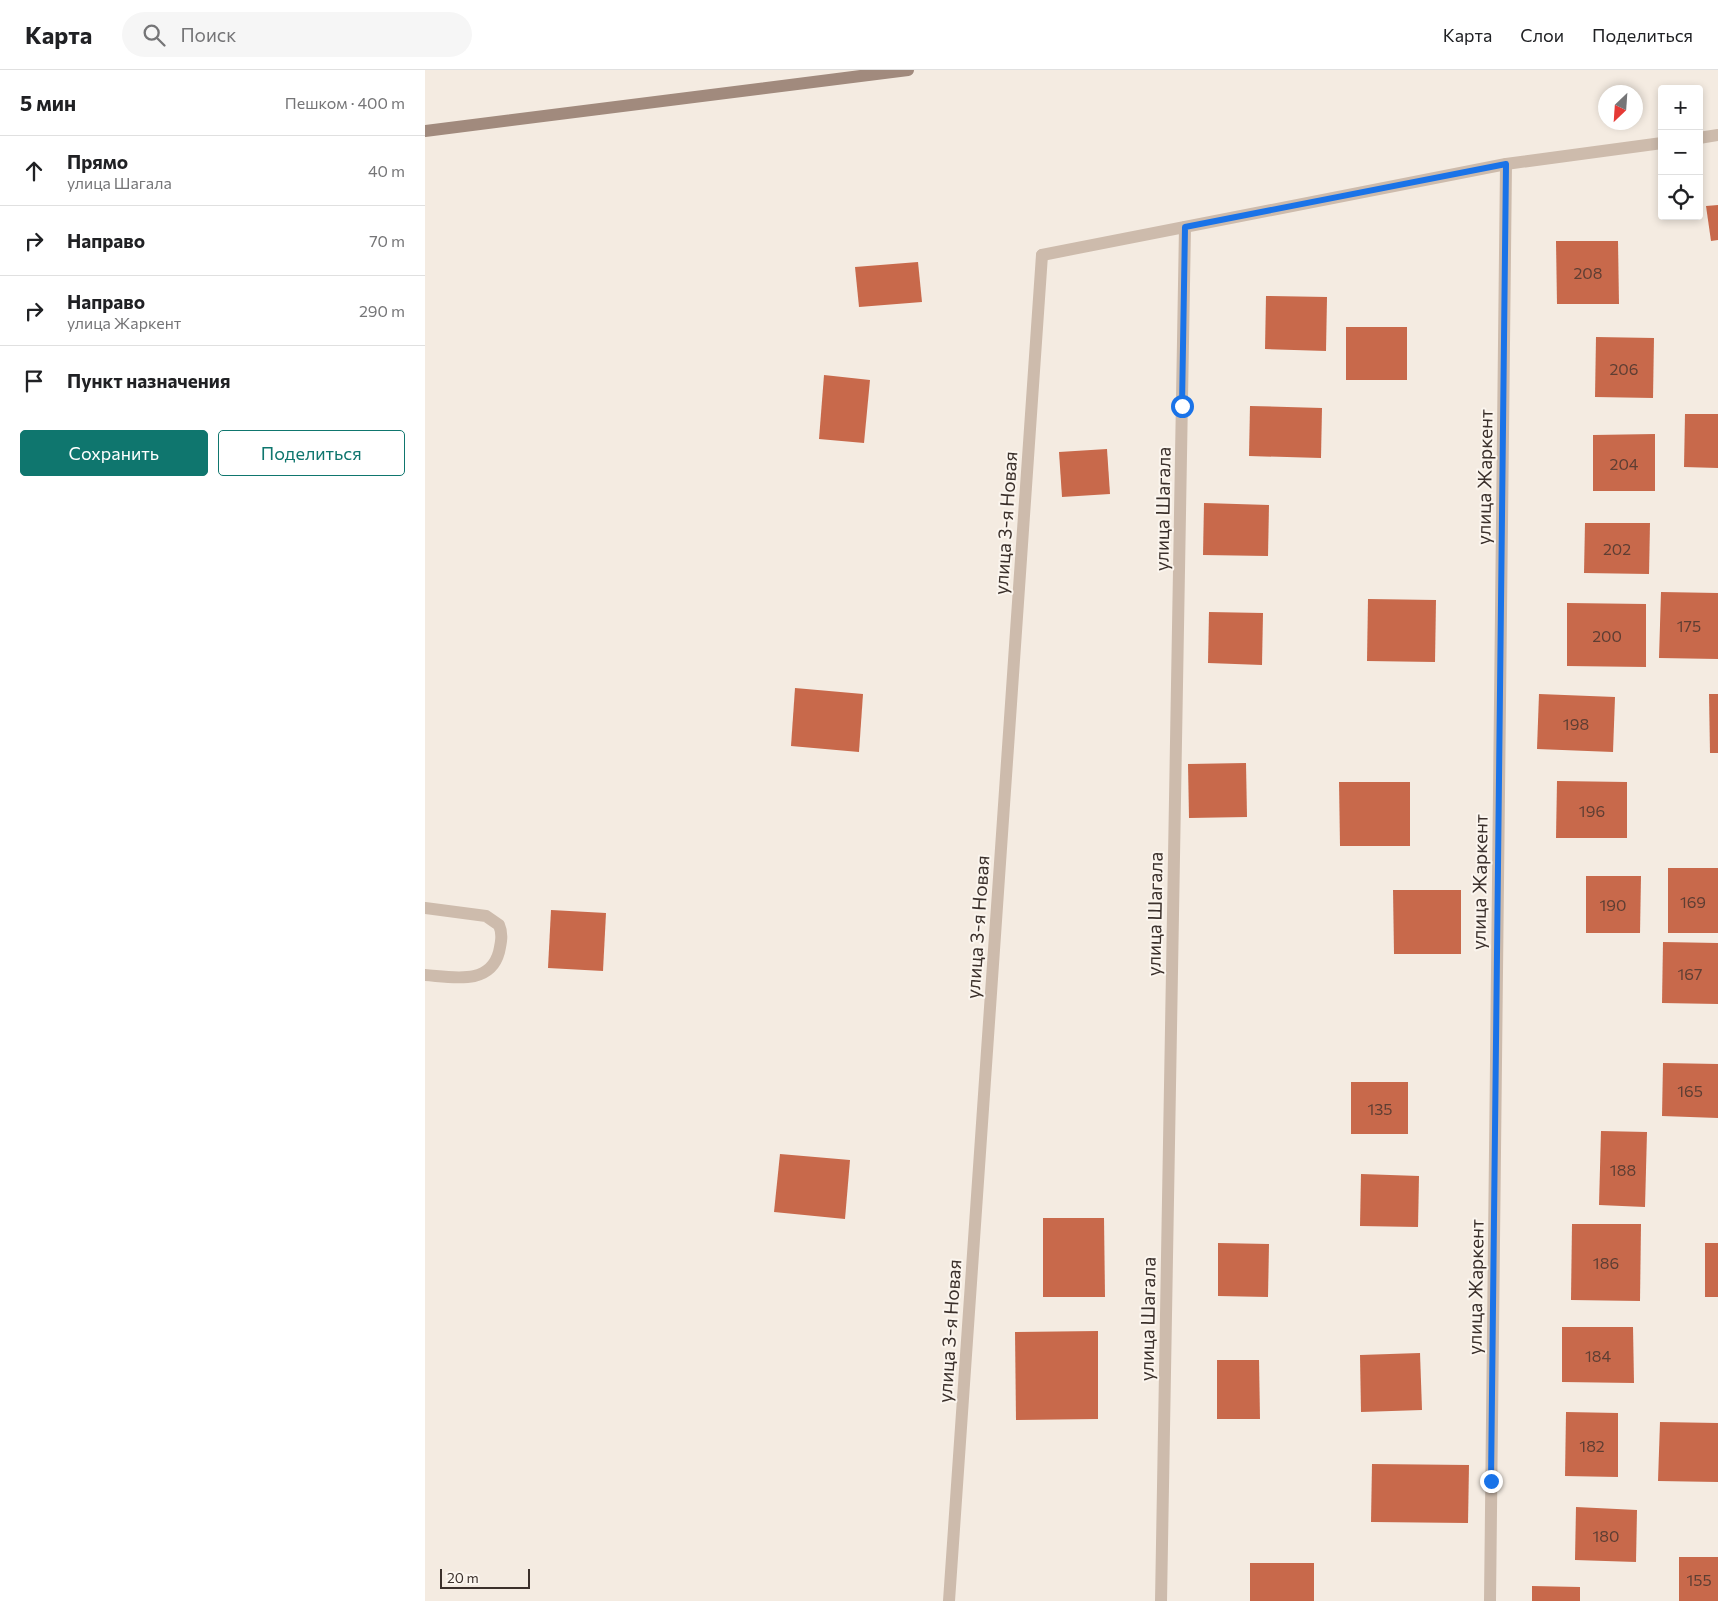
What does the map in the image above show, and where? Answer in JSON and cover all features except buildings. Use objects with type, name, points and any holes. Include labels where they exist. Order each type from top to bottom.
[{"type":"main road","points":[[425,131],[908,70]]},
{"type":"street","points":[[1703,137],[1718,135]]},
{"type":"street","points":[[1185,227],[1506,164],[1658,144]]},
{"type":"street","name":"улица Жаркент","points":[[1490,1601],[1506,164]]},
{"type":"street","name":"улица 3-я Новая","points":[[949,1601],[1042,255],[1185,227]]},
{"type":"street","name":"улица Шагала","points":[[1161,1601],[1185,227]]},
{"type":"street","points":[[425,908],[486,916],[499,925],[502,937],[497,960],[493,967],[485,973],[465,978],[425,975]]},
{"type":"route","points":[[1182,406],[1185,227],[1506,164],[1491,1481]]}]
